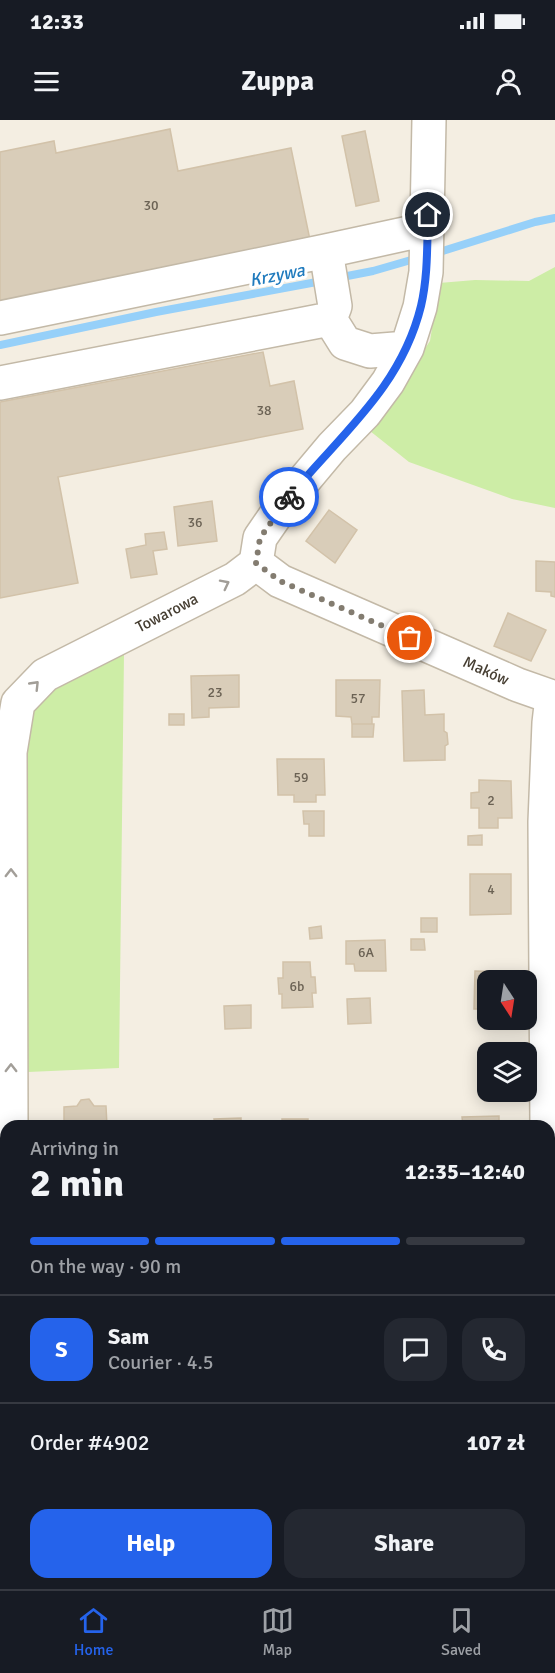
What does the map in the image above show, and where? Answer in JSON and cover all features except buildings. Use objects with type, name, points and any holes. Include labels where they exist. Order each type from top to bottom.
[{"type":"street","points":[[256,563],[260,538],[280,508],[332,447],[365,413],[388,382],[407,348],[420,307],[427,248],[429,120]]},
{"type":"street","points":[[0,318],[327,258],[427,248]]},
{"type":"street","points":[[327,258],[333,312],[345,343],[370,351],[407,348]]},
{"type":"street","points":[[0,383],[333,312]]},
{"type":"street","name":"Maków","points":[[256,563],[280,581],[518,685],[554,697]]},
{"type":"street","name":"Towarowa","points":[[11,1120],[10,752],[18,703],[45,675],[235,579],[256,563]]},
{"type":"street","points":[[547,1120],[545,822],[549,723],[554,697]]},
{"type":"green space","points":[[555,267],[555,508],[512,499],[409,462],[370,431],[430,341],[439,283],[475,280],[529,281]]},
{"type":"green space","points":[[124,654],[119,1068],[28,1072],[26,751],[32,711],[54,687]]},
{"type":"waterway","name":"Krzywa","points":[[433,254],[535,222],[555,218]]},
{"type":"waterway","name":"Krzywa","points":[[337,278],[373,271],[418,258]]},
{"type":"waterway","name":"Krzywa","points":[[0,345],[156,312],[322,281]]},
{"type":"way so far","points":[[289,497],[260,538],[256,563],[280,581],[410,638]]},
{"type":"route","points":[[289,497],[365,413],[388,382],[407,348],[420,307],[426,273],[428,215]]}]
